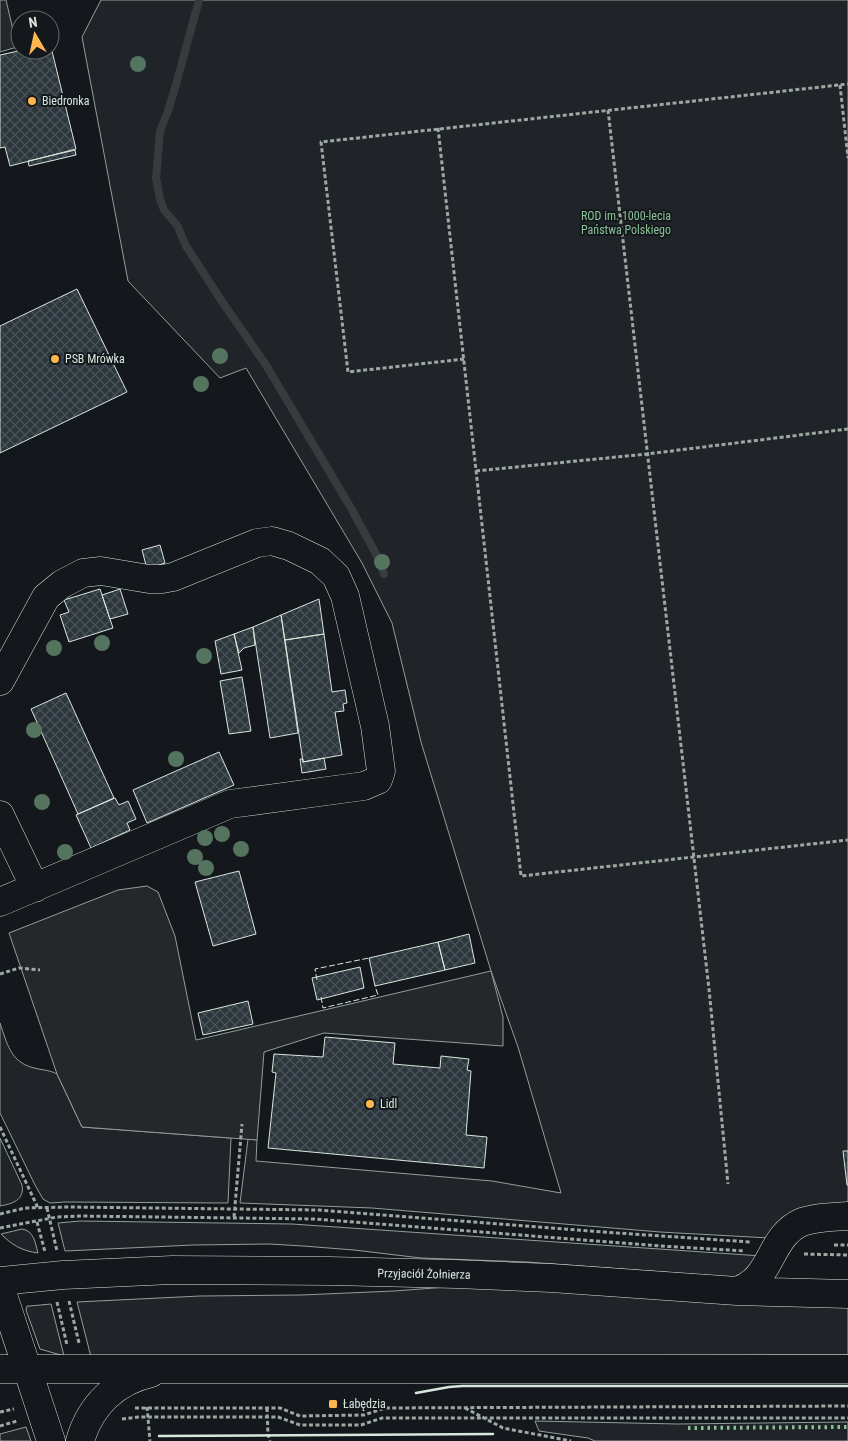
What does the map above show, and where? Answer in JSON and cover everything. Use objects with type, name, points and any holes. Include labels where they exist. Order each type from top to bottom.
[{"type":"street","points":[[0,681],[46,597],[62,584],[82,573],[101,571],[149,579],[162,579],[173,577],[257,543],[272,541],[289,546],[320,561],[336,576],[345,596],[375,726],[381,770],[378,780],[364,786],[230,804],[0,902]]},
{"type":"street","points":[[0,815],[35,888]]},
{"type":"street","points":[[737,1291],[745,1288],[757,1279],[767,1265],[775,1248],[785,1234],[794,1226],[812,1219],[848,1216]]},
{"type":"street","name":"Przyjaciół Żołnierza","points":[[0,1281],[172,1270],[330,1271],[551,1278],[737,1291],[848,1294]]},
{"type":"street","points":[[0,1286],[50,1441]]},
{"type":"street","points":[[80,1441],[86,1424],[99,1404],[117,1387],[139,1376],[174,1368]]},
{"type":"street","points":[[0,1369],[848,1369]]},
{"type":"path","points":[[464,359],[348,372],[320,142],[848,84]]},
{"type":"path","points":[[840,85],[848,158]]},
{"type":"path","points":[[608,110],[694,858],[728,1184]]},
{"type":"path","points":[[438,128],[521,876],[848,840]]},
{"type":"path","points":[[476,471],[648,454],[848,429]]},
{"type":"path","points":[[0,974],[20,968],[40,970]]},
{"type":"path","points":[[234,1217],[242,1124]]},
{"type":"path","points":[[0,1127],[38,1208]]},
{"type":"path","points":[[0,1214],[26,1208],[105,1207],[235,1208],[348,1212],[613,1233],[848,1255]]},
{"type":"path","points":[[47,1208],[70,1357],[76,1369]]},
{"type":"path","points":[[0,1228],[80,1216],[234,1217],[324,1220],[661,1246],[775,1248]]},
{"type":"path","points":[[37,1222],[57,1276],[83,1357],[76,1369]]},
{"type":"path","points":[[830,1245],[848,1245]]},
{"type":"path","points":[[127,1408],[280,1408],[300,1416],[364,1415],[385,1408],[848,1406]]},
{"type":"path","points":[[147,1407],[150,1441]]},
{"type":"path","points":[[267,1408],[270,1441]]},
{"type":"path","points":[[464,1408],[503,1428],[571,1441]]},
{"type":"path","points":[[113,1420],[148,1417],[278,1417],[300,1426],[361,1425],[382,1418],[848,1418]]},
{"type":"green space","name":"ROD im. 1000-lecia Państwa Polskiego","points":[[101,0],[848,0],[848,1209],[769,1238],[660,1232],[372,1208],[240,1203],[248,1139],[257,1140],[256,1161],[492,1181],[561,1193],[518,1047],[491,971],[421,742],[392,623],[362,563],[246,368],[220,378],[128,281],[82,37]]},
{"type":"green space","points":[[0,1023],[11,1051],[20,1061],[34,1068],[57,1074],[82,1127],[231,1138],[228,1203],[50,1203],[43,1199],[0,1113]]},
{"type":"green space","points":[[0,1138],[22,1185],[22,1194],[17,1200],[0,1206]]},
{"type":"green space","points":[[80,1221],[292,1224],[762,1256],[738,1277],[730,1277],[527,1262],[421,1258],[354,1250],[269,1244],[193,1245],[65,1251],[58,1223]]},
{"type":"green space","points":[[22,1229],[32,1235],[38,1253],[18,1247],[1,1234]]},
{"type":"green space","points":[[461,1286],[848,1305],[848,1355],[91,1357],[77,1302],[200,1296],[301,1295]]},
{"type":"green space","points":[[51,1304],[64,1356],[40,1349],[26,1310],[27,1306]]},
{"type":"green space","points":[[535,1421],[678,1424],[848,1422],[848,1441],[595,1441],[588,1438],[539,1431]]},
{"type":"green space","points":[[26,1427],[31,1441],[0,1441],[0,1434]]},
{"type":"shaded area","points":[[0,0],[6,0],[10,17],[10,49],[0,52]]},
{"type":"shaded area","points":[[147,886],[158,892],[175,936],[196,1040],[491,971],[503,1017],[503,1046],[324,1033],[264,1052],[257,1140],[82,1127],[57,1074],[9,933],[118,890]]},
{"type":"building","name":"Biedronka","points":[[10,53],[10,60],[54,60],[76,149],[10,166],[5,147],[0,148],[0,55]]},
{"type":"building","points":[[75,150],[76,155],[29,166],[28,161]]},
{"type":"building","name":"PSB Mrówka","points":[[77,289],[127,392],[0,453],[0,326]]},
{"type":"building","points":[[160,545],[165,563],[147,569],[142,550]]},
{"type":"building","points":[[100,589],[113,628],[69,642],[60,615],[69,612],[64,600]]},
{"type":"building","points":[[120,589],[128,614],[110,619],[102,595]]},
{"type":"building","points":[[319,599],[324,634],[285,640],[281,615]]},
{"type":"building","points":[[281,615],[298,733],[270,738],[253,627]]},
{"type":"building","points":[[253,627],[255,645],[244,648],[239,653],[234,634]]},
{"type":"building","points":[[234,634],[242,670],[221,674],[215,641]]},
{"type":"building","points":[[324,634],[332,692],[345,690],[347,703],[343,704],[344,711],[335,712],[342,755],[303,762],[285,640]]},
{"type":"building","points":[[242,677],[251,731],[229,734],[220,681]]},
{"type":"building","points":[[66,693],[114,798],[78,814],[31,709]]},
{"type":"building","points":[[219,752],[234,785],[147,823],[133,790]]},
{"type":"building","points":[[324,758],[326,769],[302,773],[300,759],[303,759],[303,762]]},
{"type":"building","points":[[115,798],[119,805],[128,801],[136,819],[127,823],[130,830],[91,848],[76,815]]},
{"type":"building","points":[[239,871],[256,934],[213,946],[195,882]]},
{"type":"building","points":[[469,934],[475,963],[445,970],[438,942]]},
{"type":"building","points":[[438,942],[445,970],[375,986],[369,958]]},
{"type":"building","points":[[360,967],[364,988],[317,1000],[312,978]]},
{"type":"building","points":[[248,1001],[253,1024],[203,1035],[198,1013]]},
{"type":"building","name":"Lidl","points":[[325,1037],[395,1043],[393,1064],[440,1068],[441,1056],[469,1059],[467,1070],[471,1071],[466,1135],[487,1137],[484,1168],[268,1148],[276,1073],[272,1072],[274,1054],[323,1057]]},
{"type":"building","points":[[843,1151],[848,1151],[848,1185],[847,1185]]},
{"type":"waterway","points":[[199,0],[177,81],[160,131],[156,178],[160,199],[164,210],[177,225],[186,246],[266,365],[351,508],[376,554],[384,574]]},
{"type":"hedge","points":[[688,1428],[848,1427]]},
{"type":"fence","points":[[317,980],[315,969],[369,958]]},
{"type":"fence","points":[[321,997],[323,1008],[378,995],[375,986]]},
{"type":"wall","points":[[416,1393],[462,1386],[848,1386]]},
{"type":"wall","points":[[159,1436],[493,1434]]},
{"type":"place","name":"Biedronka","points":[[32,101]]},
{"type":"place","name":"PSB Mrówka","points":[[55,359]]},
{"type":"place","name":"Lidl","points":[[370,1104]]},
{"type":"place","name":"Łabędzia","points":[[333,1404]]}]
